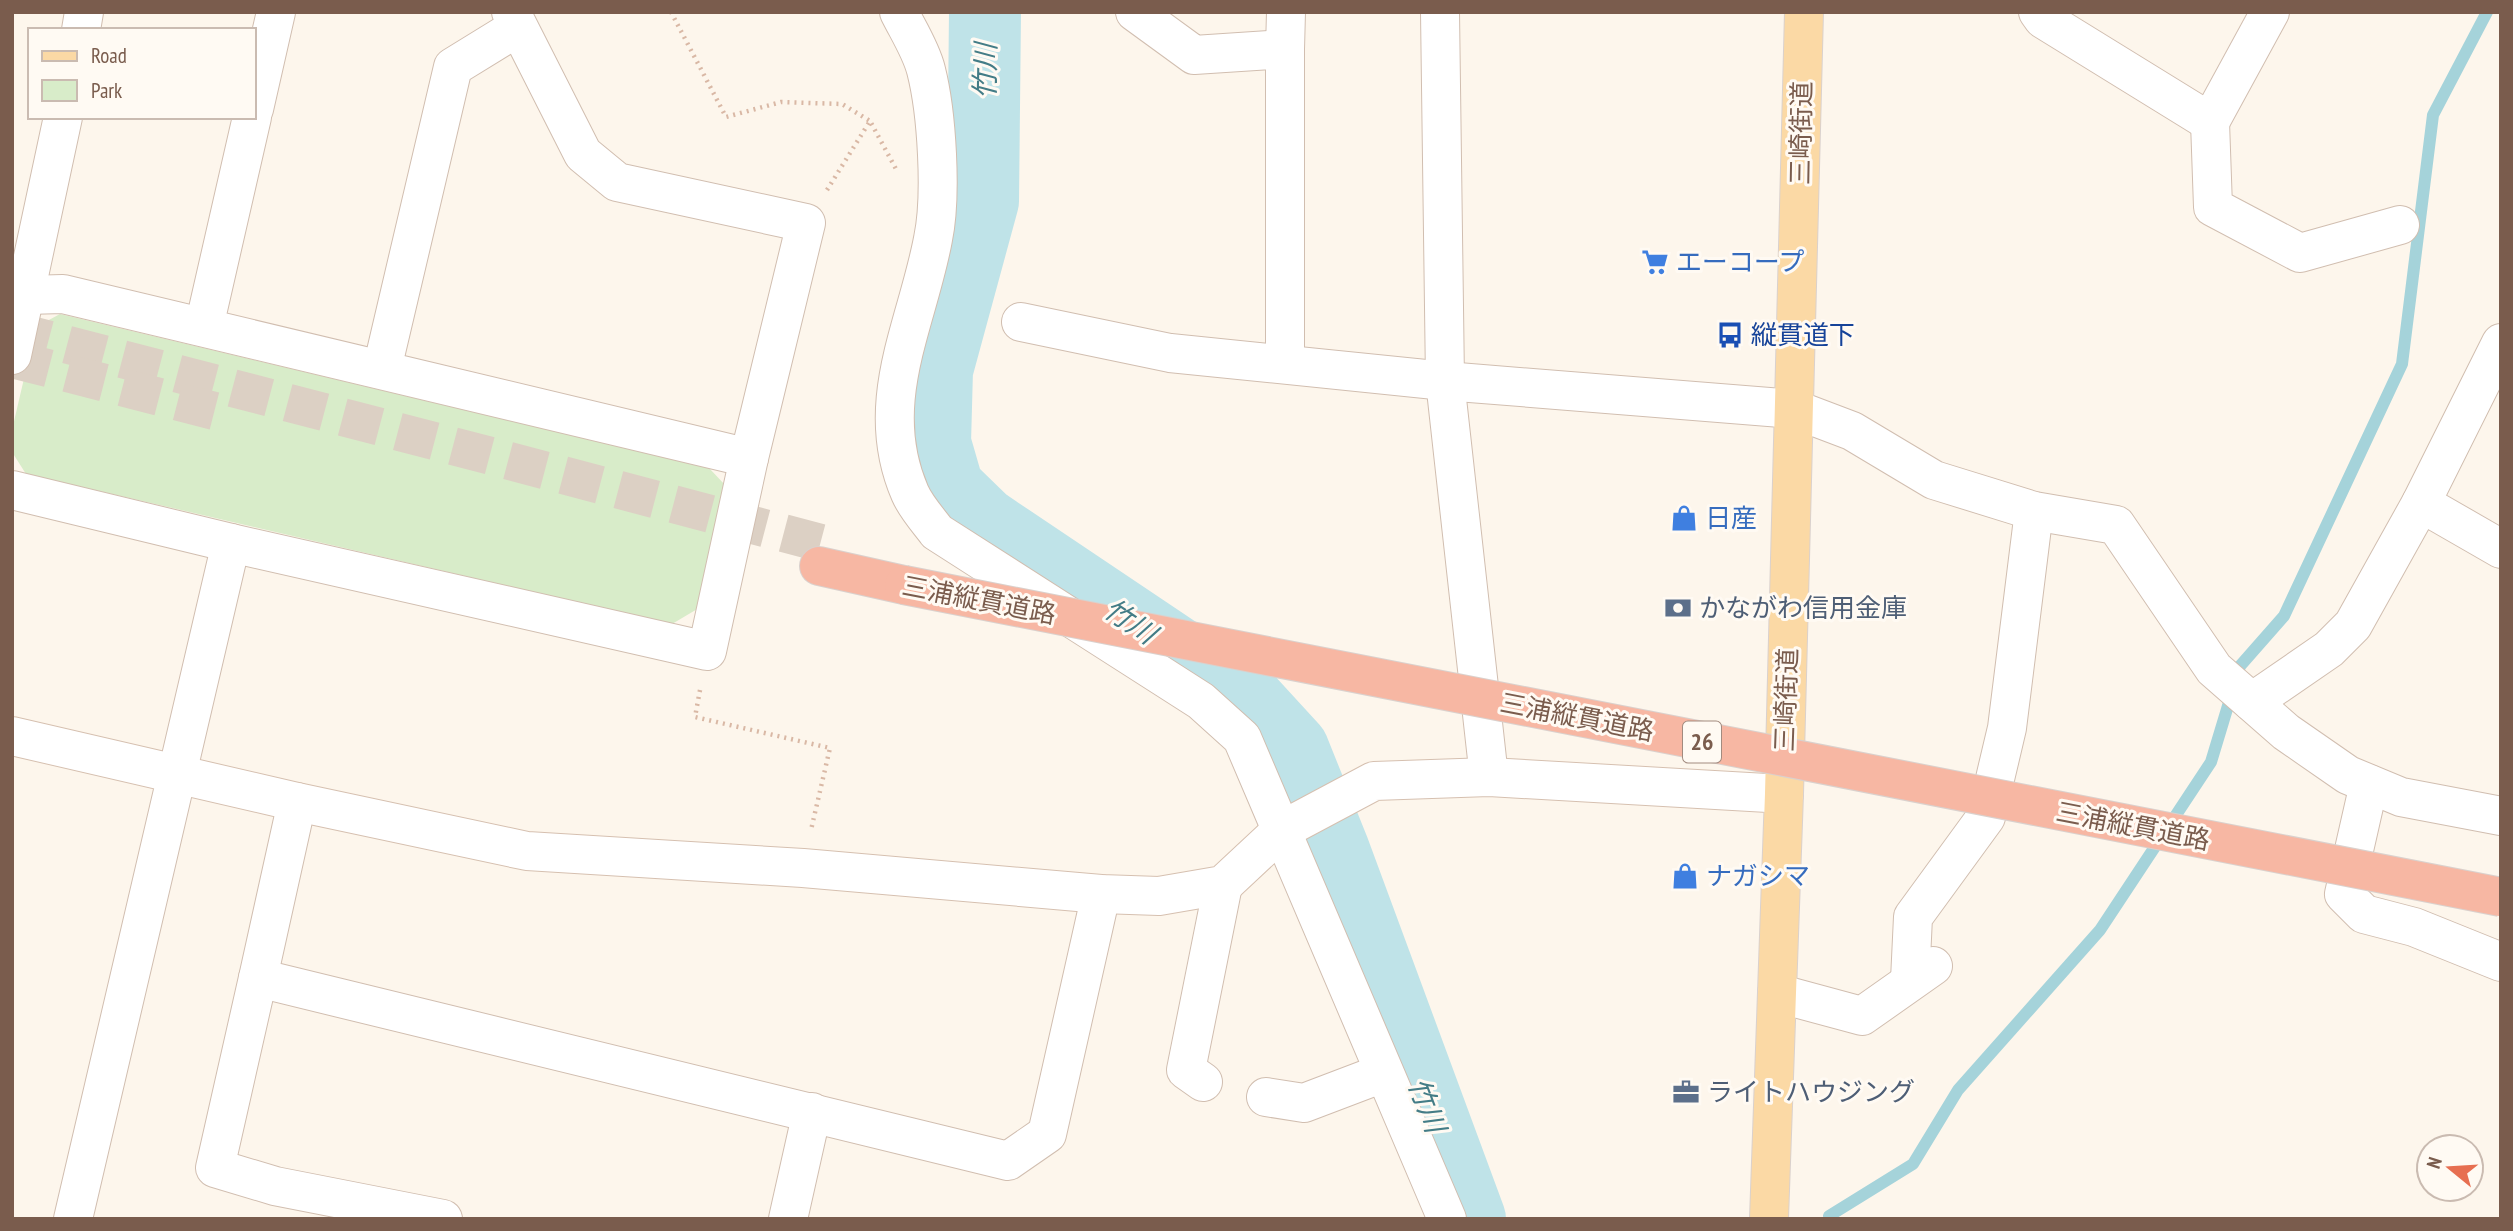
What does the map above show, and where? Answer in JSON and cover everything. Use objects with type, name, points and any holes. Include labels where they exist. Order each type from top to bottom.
[{"type":"highway","name":"三浦縦貫道路","points":[[822,555],[2501,897]]},
{"type":"highway","name":"三浦縦貫道路","points":[[906,574],[2501,874]]},
{"type":"main road","name":"三崎街道","points":[[1769,1219],[1784,794],[1804,12]]},
{"type":"street","points":[[256,100],[276,12]]},
{"type":"street","points":[[899,12],[926,69],[938,175],[934,239],[902,350],[895,404],[897,448],[910,494],[937,533],[1201,701],[1242,738],[1447,1219]]},
{"type":"street","points":[[1135,12],[1194,55],[1285,30],[1284,363]]},
{"type":"street","points":[[1440,12],[1445,381],[1489,777]]},
{"type":"street","points":[[2038,12],[2043,19],[2210,122]]},
{"type":"street","points":[[2270,12],[2210,122],[2213,207],[2300,253],[2400,225]]},
{"type":"street","points":[[12,490],[231,543],[707,651],[749,458],[806,223],[617,182],[583,154],[515,20],[453,67],[382,369]]},
{"type":"street","points":[[12,355],[19,294],[63,119]]},
{"type":"street","points":[[204,327],[252,119]]},
{"type":"street","points":[[19,294],[63,294],[749,458]]},
{"type":"street","points":[[1021,322],[1170,353],[1445,381],[1794,409],[1852,431],[1934,481],[2034,511],[2116,525],[2214,669],[2286,732],[2348,775],[2401,797],[2501,816]]},
{"type":"street","points":[[2252,702],[2329,649],[2353,625],[2497,362]]},
{"type":"street","points":[[2421,503],[2501,549]]},
{"type":"street","points":[[1777,993],[1862,1016],[1923,972],[1913,917],[1986,817],[2007,728],[2034,511]]},
{"type":"street","points":[[74,1219],[231,543]]},
{"type":"street","points":[[12,736],[527,851],[803,868],[1101,894],[1159,896],[1223,885],[1282,830],[1374,781],[1489,777],[1784,794]]},
{"type":"street","points":[[2369,784],[2344,894],[2364,914],[2414,927],[2501,962]]},
{"type":"street","points":[[298,802],[215,1168],[284,1202],[443,1219]]},
{"type":"street","points":[[1203,1082],[1186,1070],[1223,885]]},
{"type":"street","points":[[258,978],[1008,1161],[1047,1134],[1101,894]]},
{"type":"street","points":[[1266,1097],[1304,1102],[1383,1073]]},
{"type":"street","points":[[788,1219],[812,1112]]},
{"type":"path","points":[[671,12],[726,117],[781,102],[842,104],[870,121],[902,180]]},
{"type":"path","points":[[806,223],[870,121]]},
{"type":"path","points":[[707,651],[695,717],[830,748],[803,868]]},
{"type":"green space","points":[[60,314],[709,468],[726,486],[699,608],[672,624],[26,474],[12,452],[12,430],[36,327]]},
{"type":"waterway","name":"竹川","points":[[985,12],[983,201],[937,370],[935,443],[948,488],[984,523],[1249,701],[1293,749],[1334,851],[1470,1219]]},
{"type":"waterway","points":[[1829,1216],[1913,1164],[1958,1090],[2100,930],[2211,762],[2240,666],[2284,616],[2402,364],[2433,115],[2487,12]]},
{"type":"tunnel","points":[[12,330],[825,544]]},
{"type":"tunnel","points":[[12,359],[230,415]]},
{"type":"place","name":"エーコープ","points":[[1655,262]]},
{"type":"place","name":"縦貫道下","points":[[1730,335]]},
{"type":"place","name":"日産","points":[[1684,518]]},
{"type":"place","name":"かながわ信用金庫","points":[[1678,608]]},
{"type":"place","name":"ナガシマ","points":[[1685,876]]},
{"type":"place","name":"ライトハウジング","points":[[1686,1092]]}]
